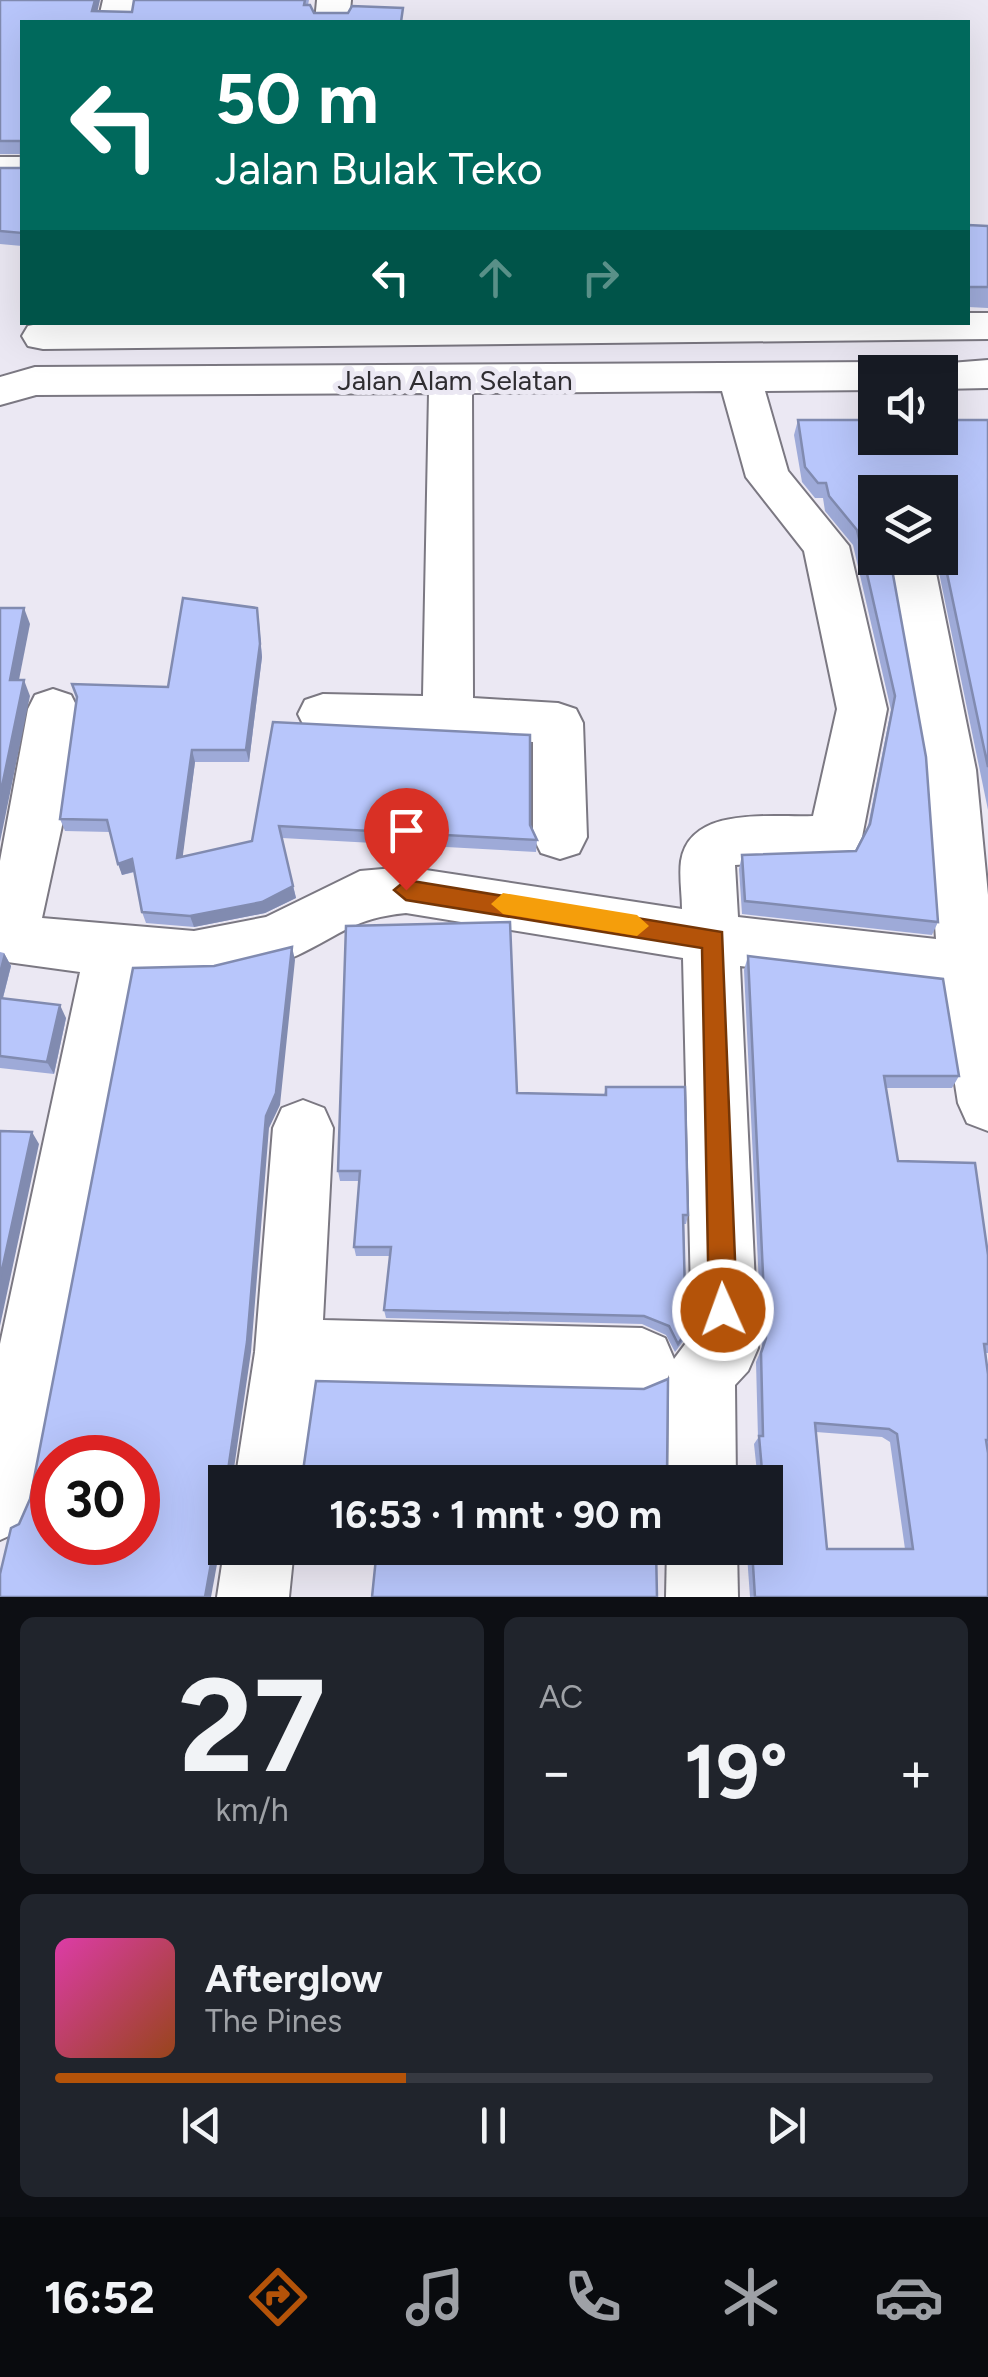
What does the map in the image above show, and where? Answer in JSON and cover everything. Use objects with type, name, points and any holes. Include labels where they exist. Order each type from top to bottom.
[{"type":"street","points":[[17,386],[45,329],[408,335],[988,326]]},
{"type":"street","points":[[408,335],[429,380],[448,717]]},
{"type":"street","points":[[958,375],[988,374]]},
{"type":"street","name":"Jalan Alam Selatan","points":[[17,386],[858,376]]},
{"type":"street","points":[[288,1352],[672,1367],[725,1348],[714,940],[708,860],[720,843],[835,837],[862,709],[826,546],[768,477],[745,408],[742,378]]},
{"type":"street","points":[[913,575],[950,770],[966,966],[988,1103]]},
{"type":"street","points":[[53,709],[36,820],[5,937],[112,952],[194,956],[276,940],[360,894],[406,890],[714,940],[966,966]]},
{"type":"street","points":[[322,714],[558,724],[560,837]]},
{"type":"street","points":[[0,1505],[112,952]]},
{"type":"street","points":[[271,1465],[288,1352],[304,1128]]},
{"type":"street","points":[[672,1367],[698,1465]]},
{"type":"street","points":[[253,1597],[257,1565]]},
{"type":"street","points":[[702,1565],[702,1597]]},
{"type":"building","points":[[0,0],[95,0],[92,11],[132,12],[134,0],[305,0],[304,5],[310,5],[314,13],[348,13],[352,6],[403,8],[401,20],[20,20],[20,141],[0,141]]},
{"type":"building","points":[[0,168],[20,168],[20,233],[0,231]]},
{"type":"building","points":[[970,225],[988,226],[988,287],[970,287]]},
{"type":"building","points":[[798,420],[858,420],[858,455],[958,455],[958,420],[988,420],[988,767],[947,575],[958,575],[958,475],[858,475],[858,534],[829,496],[826,483],[818,483],[805,467]]},
{"type":"building","points":[[867,575],[893,575],[926,757],[938,922],[745,901],[742,855],[856,851],[870,824],[895,696]]},
{"type":"building","points":[[183,598],[257,608],[260,644],[246,750],[192,750],[177,858],[252,841],[273,722],[530,735],[530,825],[537,840],[279,826],[293,886],[262,902],[190,916],[142,912],[132,859],[118,864],[107,820],[60,819],[77,697],[72,684],[168,687]]},
{"type":"building","points":[[0,608],[24,608],[10,680],[24,680],[0,796]]},
{"type":"building","points":[[510,922],[517,1093],[606,1095],[606,1087],[685,1087],[686,1332],[678,1344],[669,1326],[644,1316],[384,1310],[391,1247],[354,1247],[360,1171],[338,1171],[346,926]]},
{"type":"building","points":[[292,947],[276,1093],[266,1116],[247,1342],[229,1465],[208,1465],[211,1565],[205,1597],[0,1597],[0,1574],[11,1528],[19,1524],[30,1499],[30,1565],[160,1565],[160,1435],[42,1435],[133,968],[214,966]]},
{"type":"building","points":[[748,956],[943,979],[959,1076],[884,1076],[898,1161],[975,1163],[988,1255],[988,1344],[984,1344],[988,1374],[988,1597],[755,1597],[753,1565],[783,1565],[783,1465],[762,1465],[761,1353],[766,1338]],"holes":[[[815,1423],[889,1429],[897,1434],[913,1549],[827,1549]]]},
{"type":"building","points":[[0,998],[60,1005],[47,1062],[0,1056]]},
{"type":"building","points":[[0,1131],[32,1132],[0,1279]]},
{"type":"building","points":[[668,1379],[667,1465],[304,1465],[316,1381],[644,1389]]},
{"type":"building","points":[[375,1565],[656,1565],[657,1597],[372,1597]]},
{"type":"slow traffic","points":[[503,904],[637,926]]},
{"type":"route","points":[[406,890],[714,940],[723,1310]]}]
